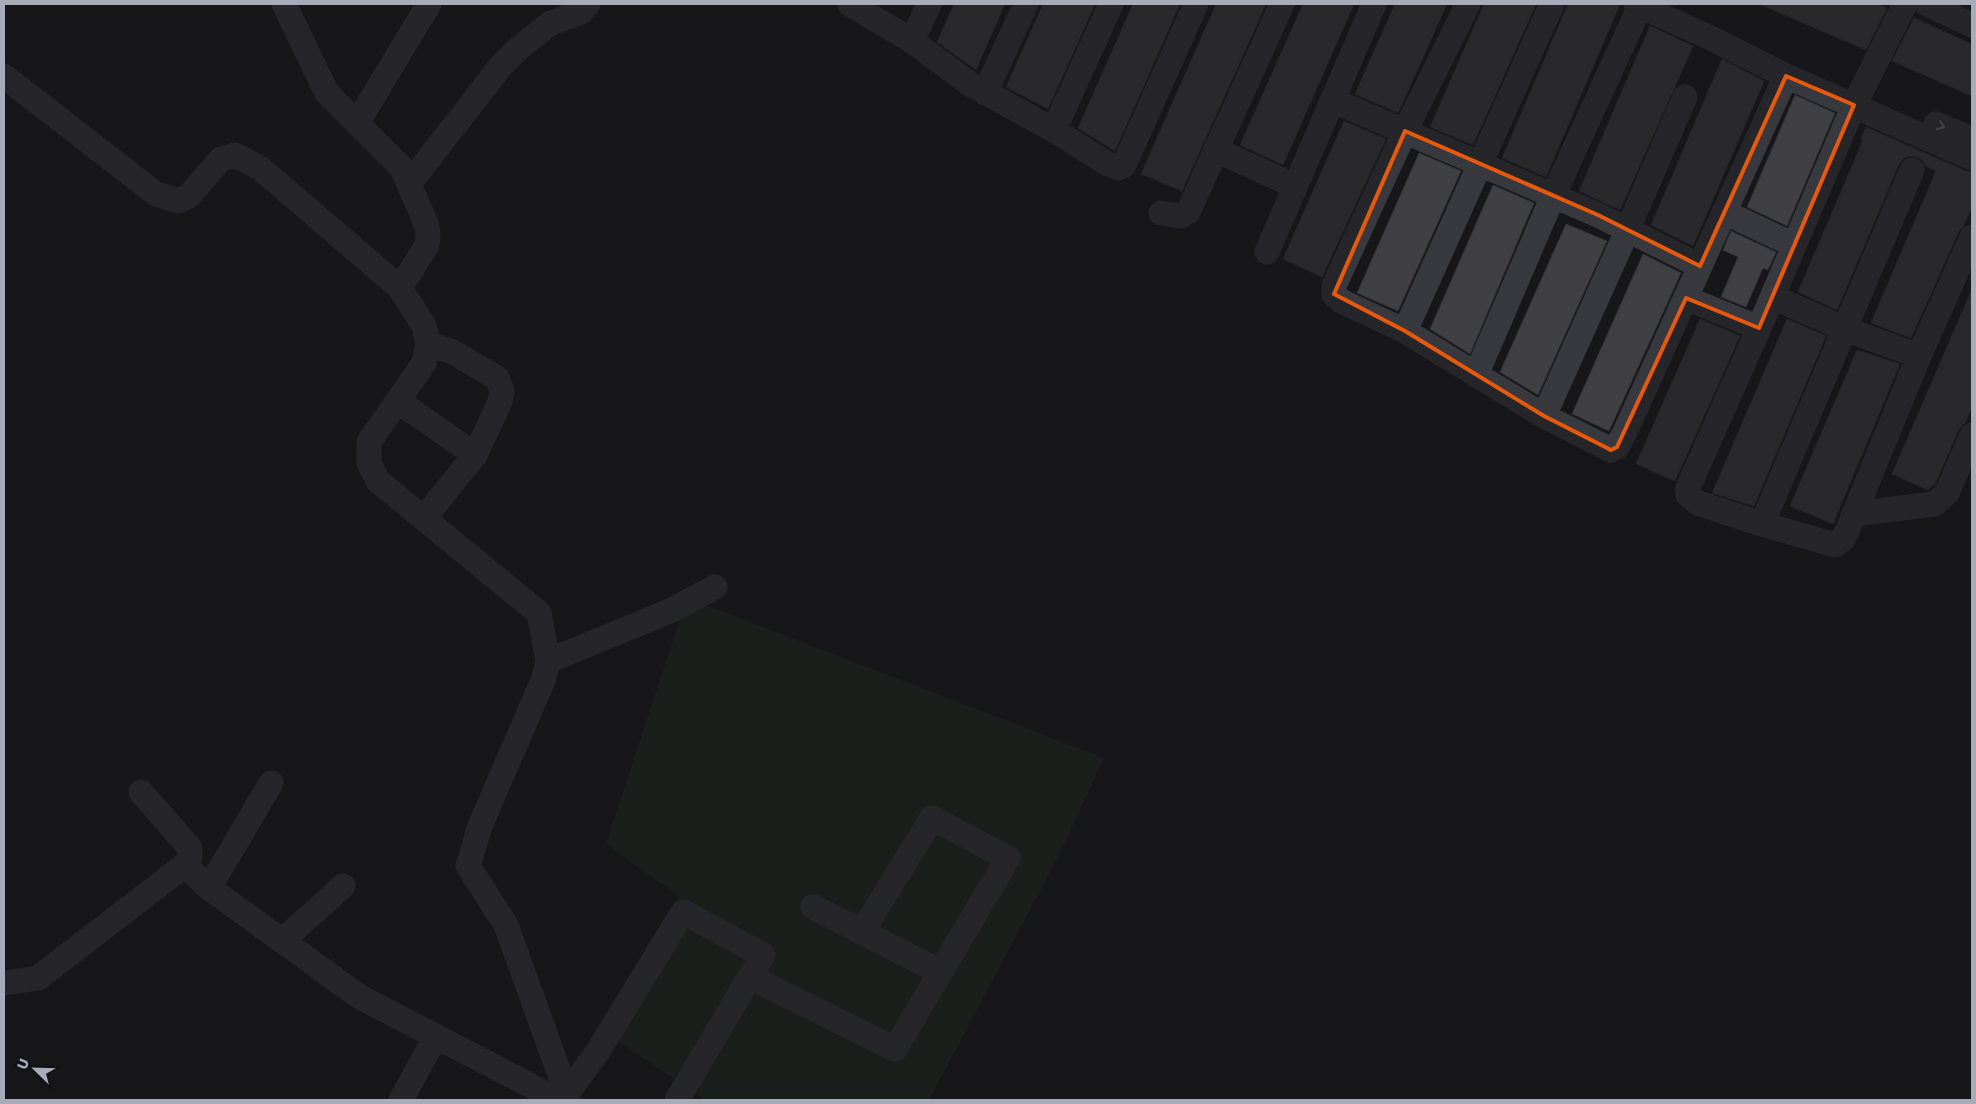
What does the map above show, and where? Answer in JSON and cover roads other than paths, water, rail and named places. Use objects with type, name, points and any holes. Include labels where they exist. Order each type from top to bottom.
[{"type":"street","points":[[284,4],[328,93],[402,168],[427,226],[427,245],[400,288]]},
{"type":"street","points":[[357,123],[428,4]]},
{"type":"street","points":[[409,184],[500,67],[519,48],[551,23],[581,12],[588,4]]},
{"type":"street","points":[[850,4],[912,41],[970,84],[1054,130],[1106,163],[1118,168],[1124,165],[1196,4]]},
{"type":"street","points":[[912,41],[929,4]]},
{"type":"street","points":[[986,93],[1026,4]]},
{"type":"street","points":[[1054,130],[1111,4]]},
{"type":"street","points":[[1161,213],[1180,216],[1188,212],[1282,4]]},
{"type":"street","points":[[1267,252],[1374,4]]},
{"type":"street","points":[[1468,4],[1405,131],[1334,286],[1334,294],[1342,301],[1405,331],[1544,416],[1611,450],[1617,447],[1786,76]]},
{"type":"street","points":[[1405,331],[1552,4]]},
{"type":"street","points":[[1476,375],[1553,196],[1639,4],[1786,76],[1857,98],[1972,139]]},
{"type":"street","points":[[1674,4],[1972,158]]},
{"type":"street","points":[[1905,4],[1857,98],[1759,328],[1686,490],[1688,495],[1698,503],[1834,545],[1843,539],[1918,356],[1972,237]]},
{"type":"street","points":[[1927,4],[1972,25]]},
{"type":"street","points":[[4,76],[156,194],[178,201],[189,196],[221,158],[235,155],[260,168],[400,288],[424,326],[428,344],[424,363],[369,442],[368,463],[378,481],[540,613],[548,661],[544,678],[480,826],[468,866],[506,925],[552,1097]]},
{"type":"street","points":[[1544,416],[1685,97]]},
{"type":"street","points":[[1332,100],[1598,215],[1700,266]]},
{"type":"street","points":[[1216,150],[1295,186]]},
{"type":"street","points":[[1762,524],[1912,170]]},
{"type":"street","points":[[1724,212],[1794,245]]},
{"type":"street","points":[[1772,297],[1845,329],[1918,356]]},
{"type":"street","points":[[1686,298],[1759,328]]},
{"type":"street","points":[[424,518],[475,455],[500,402],[502,392],[497,378],[453,352],[428,344]]},
{"type":"street","points":[[398,401],[475,455]]},
{"type":"street","points":[[1854,514],[1934,504],[1946,493],[1972,435]]},
{"type":"street","points":[[548,661],[670,611],[715,587]]},
{"type":"street","points":[[209,888],[271,783]]},
{"type":"street","points":[[4,983],[38,978],[186,865],[190,858],[190,848],[142,792]]},
{"type":"street","points":[[750,978],[895,1049],[1008,858],[932,818],[862,932]]},
{"type":"street","points":[[186,865],[209,888],[360,997],[552,1097]]},
{"type":"street","points":[[282,941],[343,886]]},
{"type":"street","points":[[813,907],[941,972]]},
{"type":"street","points":[[552,1097],[598,1051],[683,912],[763,955],[678,1100]]},
{"type":"street","points":[[401,1100],[436,1036]]}]
